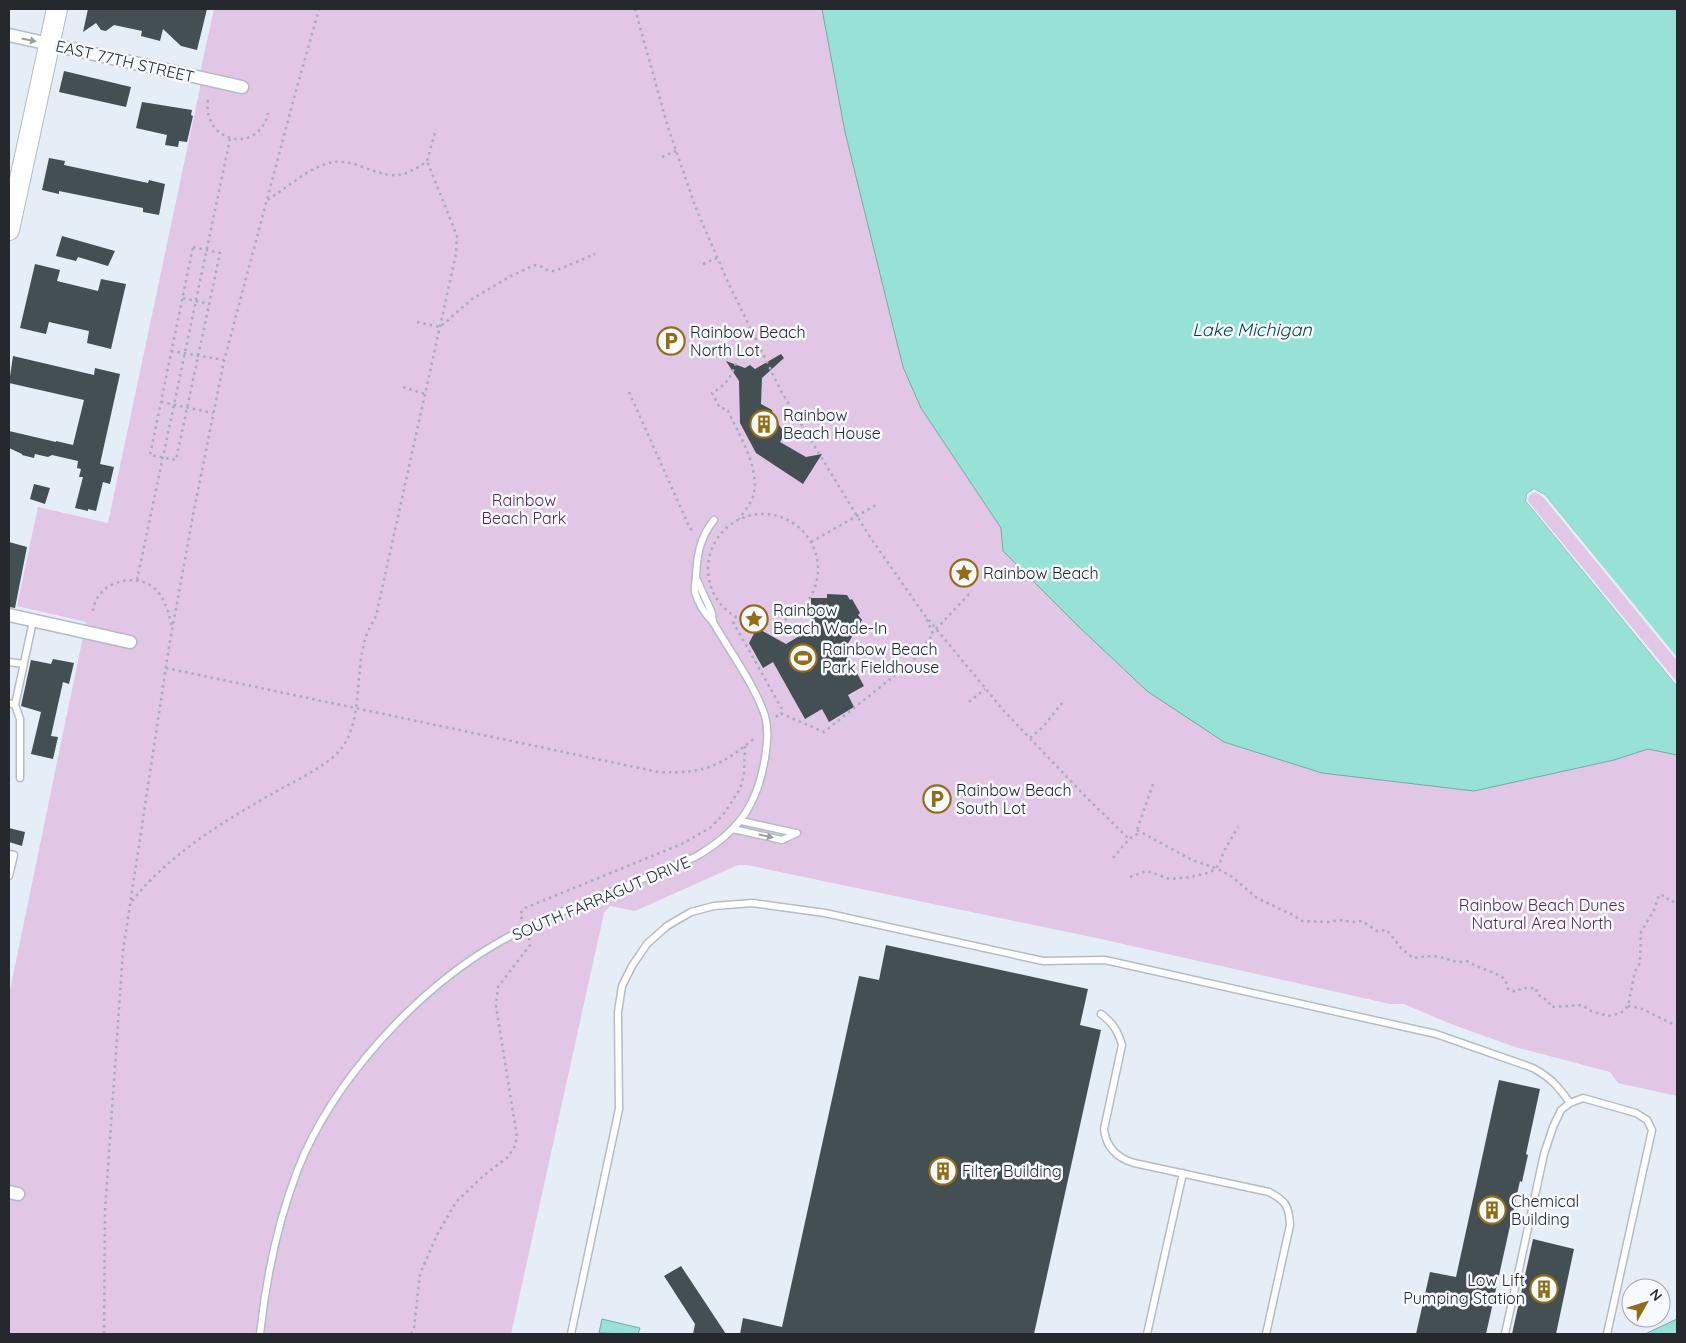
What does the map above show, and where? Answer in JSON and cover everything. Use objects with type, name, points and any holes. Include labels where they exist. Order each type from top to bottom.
[{"type":"main road","points":[[9,230],[57,9]]},
{"type":"street","name":"EAST 77TH STREET","points":[[9,35],[242,87]]},
{"type":"street","points":[[9,615],[130,642]]},
{"type":"lane","name":"SOUTH FARRAGUT DRIVE","points":[[260,1334],[278,1232],[299,1168],[325,1115],[354,1072],[392,1028],[432,989],[462,964],[499,942],[546,918],[695,857],[712,847],[741,821],[754,799],[763,769],[767,725],[758,699],[713,622],[705,614],[694,590],[696,562],[700,545],[706,531],[714,520]]},
{"type":"lane","points":[[20,778],[20,719],[12,704],[34,621]]},
{"type":"lane","points":[[9,662],[24,664]]},
{"type":"lane","points":[[733,829],[782,840],[797,833],[741,821]]},
{"type":"lane","points":[[9,854],[14,855],[9,876]]},
{"type":"lane","points":[[571,1334],[619,1109],[618,1012],[622,986],[632,966],[647,944],[668,926],[691,912],[714,906],[752,904],[825,913],[1043,961],[1105,960],[1436,1034],[1533,1068],[1557,1084],[1570,1103]]},
{"type":"lane","points":[[1101,1014],[1113,1023],[1122,1045],[1104,1129],[1105,1139],[1115,1154],[1122,1160],[1269,1192],[1279,1197],[1286,1204],[1290,1225],[1266,1334]]},
{"type":"lane","points":[[1505,1334],[1544,1154],[1561,1110],[1570,1103],[1582,1098],[1636,1113],[1647,1120],[1652,1130],[1607,1334]]},
{"type":"lane","points":[[1147,1334],[1183,1173]]},
{"type":"path","points":[[104,1334],[106,1211],[123,951],[166,668],[194,510],[224,360],[319,9]]},
{"type":"path","points":[[635,9],[676,151],[695,206],[717,258],[781,391],[857,516],[936,629],[985,689],[1030,738],[1129,839]]},
{"type":"path","points":[[208,100],[208,113],[214,126],[222,135],[230,139],[244,138],[254,134],[262,127],[268,113]]},
{"type":"path","points":[[130,902],[159,870],[194,842],[225,820],[324,763],[340,750],[346,742],[352,726],[365,640],[376,616],[456,254],[456,236],[427,161],[436,129]]},
{"type":"path","points":[[137,580],[230,139]]},
{"type":"path","points":[[662,157],[676,151]]},
{"type":"path","points":[[266,201],[317,167],[326,164],[343,162],[391,176],[409,173],[427,161]]},
{"type":"path","points":[[193,247],[220,253],[176,460],[150,454],[182,298],[193,247]]},
{"type":"path","points":[[440,327],[472,299],[511,276],[535,265],[549,271],[555,271],[596,254]]},
{"type":"path","points":[[703,264],[717,258]]},
{"type":"path","points":[[182,298],[209,304]]},
{"type":"path","points":[[417,322],[440,327]]},
{"type":"path","points":[[171,351],[224,360]]},
{"type":"path","points":[[738,358],[731,376],[712,393],[720,408],[727,409],[752,465],[755,481],[753,498],[739,520]]},
{"type":"path","points":[[403,387],[425,394]]},
{"type":"path","points":[[629,392],[688,524],[709,561]]},
{"type":"path","points":[[160,402],[214,413]]},
{"type":"path","points":[[811,542],[878,504]]},
{"type":"path","points":[[756,515],[777,516],[797,526],[811,542],[817,556],[817,579],[812,594],[804,606],[785,619],[770,623],[755,623],[736,616],[722,605],[714,592],[709,578],[709,561],[712,550],[719,537],[729,526],[739,520],[756,515]]},
{"type":"path","points":[[93,611],[96,599],[107,587],[115,583],[137,580],[150,586],[160,595],[170,615],[173,628]]},
{"type":"path","points":[[936,629],[972,591]]},
{"type":"path","points":[[780,712],[824,732],[913,661],[933,634],[924,613]]},
{"type":"path","points":[[736,616],[733,622],[782,709],[767,725]]},
{"type":"path","points":[[166,668],[658,772],[676,773],[707,768],[732,756],[745,746],[744,775],[740,790],[723,815],[711,827],[684,843],[525,908],[520,914],[522,920]]},
{"type":"path","points":[[969,702],[985,689]]},
{"type":"path","points":[[1030,738],[1043,727],[1062,703]]},
{"type":"path","points":[[1113,858],[1129,839],[1137,834],[1153,784]]},
{"type":"path","points":[[1130,877],[1147,872],[1170,879],[1205,875],[1219,865],[1231,837],[1238,827]]},
{"type":"path","points":[[1137,830],[1192,860],[1231,876],[1256,898],[1302,921],[1329,922],[1339,920],[1362,922],[1377,931],[1387,930],[1401,948],[1413,958],[1430,956],[1444,958],[1458,964],[1467,961],[1480,969],[1494,972],[1505,979],[1508,989],[1516,992],[1522,988],[1536,988],[1537,994],[1548,1001],[1551,1007],[1582,1005],[1591,1011],[1608,1016],[1621,1013],[1628,1006],[1635,971],[1640,962],[1642,932],[1654,910],[1659,894],[1666,896],[1669,901],[1677,902]]},
{"type":"path","points":[[411,1334],[414,1328],[420,1274],[437,1235],[456,1202],[483,1176],[508,1158],[515,1146],[517,1137],[496,996],[498,986],[530,946],[529,937]]},
{"type":"path","points":[[1628,1006],[1640,1008],[1677,1026]]},
{"type":"green space","name":"Rainbow Beach Park","points":[[214,9],[822,9],[845,132],[903,367],[921,408],[1001,528],[1003,551],[1224,742],[1322,773],[1473,791],[1614,760],[1648,749],[1677,755],[1677,1096],[1618,1083],[1610,1072],[1515,1047],[1451,1024],[1404,1004],[1390,1004],[1101,939],[747,865],[738,865],[635,911],[610,906],[604,913],[511,1334],[9,1334],[9,995],[86,622],[17,606],[38,507],[108,523],[200,88],[201,68]]},
{"type":"green space","points":[[1534,489],[1545,495],[1677,658],[1677,686],[1526,501],[1527,494]]},
{"type":"water","name":"Lake Michigan","points":[[822,9],[1677,9],[1677,658],[1545,495],[1534,489],[1527,494],[1526,501],[1677,686],[1677,755],[1648,749],[1614,760],[1474,791],[1322,773],[1224,742],[1147,691],[1003,551],[1001,528],[921,408],[903,367],[845,132]]},
{"type":"water","points":[[602,1319],[640,1328],[638,1334],[599,1333]]},
{"type":"water","points":[[1677,1319],[1677,1334],[1645,1334],[1658,1328],[1671,1328],[1671,1322]]},
{"type":"pier","points":[[1534,489],[1545,495],[1677,657],[1677,661],[1543,497],[1535,492],[1529,496],[1528,501],[1677,682],[1677,686],[1526,501],[1527,494]]},
{"type":"building","points":[[88,9],[207,9],[197,50],[181,46],[163,29],[160,41],[141,36],[142,31],[114,25],[106,31],[101,30],[96,23],[83,32]]},
{"type":"building","points":[[64,71],[131,87],[126,107],[59,92]]},
{"type":"building","points":[[142,102],[192,110],[191,115],[193,116],[187,142],[179,141],[178,147],[165,145],[167,135],[136,128]]},
{"type":"building","points":[[49,158],[65,161],[64,165],[148,183],[149,180],[165,184],[159,215],[143,212],[143,208],[59,191],[59,194],[42,190]]},
{"type":"building","points":[[62,236],[115,251],[108,266],[78,257],[76,261],[56,256]]},
{"type":"building","points":[[35,264],[60,270],[57,281],[98,291],[101,279],[126,284],[111,349],[87,343],[89,331],[49,322],[46,334],[20,328]]},
{"type":"building","name":"Rainbow Beach House","points":[[781,354],[784,358],[762,378],[761,404],[772,410],[774,417],[785,433],[780,442],[806,457],[822,454],[803,484],[756,453],[740,423],[739,381],[726,361],[745,368],[750,365],[755,369]]},
{"type":"building","points":[[13,356],[94,375],[95,368],[120,374],[100,464],[114,467],[110,484],[103,482],[96,511],[75,508],[83,477],[79,477],[81,469],[77,468],[78,461],[52,455],[48,457],[35,454],[34,458],[22,455],[9,448],[9,431],[73,445],[84,400],[9,383]]},
{"type":"building","points":[[34,484],[50,488],[45,504],[30,499]]},
{"type":"building","points":[[9,542],[27,547],[15,608],[9,607]]},
{"type":"building","name":"Rainbow Beach Park Fieldhouse","points":[[827,594],[847,595],[850,600],[852,599],[860,613],[858,615],[862,620],[844,650],[864,686],[848,695],[854,707],[829,722],[822,709],[805,719],[773,662],[763,668],[749,643],[757,628],[786,644],[811,629],[811,598],[827,598]]},
{"type":"building","points":[[53,659],[74,663],[69,684],[63,682],[51,736],[58,737],[53,759],[31,754],[41,712],[21,706],[31,660],[51,664]]},
{"type":"building","points":[[9,828],[25,832],[22,846],[9,842]]},
{"type":"building","name":"Filter Building","points":[[886,945],[1088,989],[1080,1025],[1101,1030],[1034,1334],[740,1334],[743,1318],[782,1327],[859,976],[879,980]]},
{"type":"building","name":"Chemical Building","points":[[1499,1080],[1540,1089],[1526,1154],[1528,1155],[1522,1182],[1520,1181],[1486,1334],[1416,1334],[1430,1272],[1456,1277]]},
{"type":"building","name":"Low Lift Pumping Station","points":[[1533,1239],[1574,1249],[1556,1334],[1512,1334]]},
{"type":"building","points":[[681,1266],[726,1334],[693,1334],[695,1324],[664,1276]]},
{"type":"place","name":"Rainbow Beach North Lot","points":[[671,341]]},
{"type":"place","name":"Rainbow Beach House","points":[[764,424]]},
{"type":"place","name":"Rainbow Beach","points":[[964,573]]},
{"type":"place","name":"Rainbow Beach Wade-In","points":[[754,619]]},
{"type":"place","name":"Rainbow Beach Park Fieldhouse","points":[[803,658]]},
{"type":"place","name":"Rainbow Beach South Lot","points":[[937,799]]},
{"type":"place","name":"Filter Building","points":[[943,1171]]},
{"type":"place","name":"Chemical Building","points":[[1492,1210]]},
{"type":"place","name":"Low Lift Pumping Station","points":[[1544,1289]]},
{"type":"park label","name":"Rainbow Beach Dunes Natural Area North","points":[[1542,914]]}]
